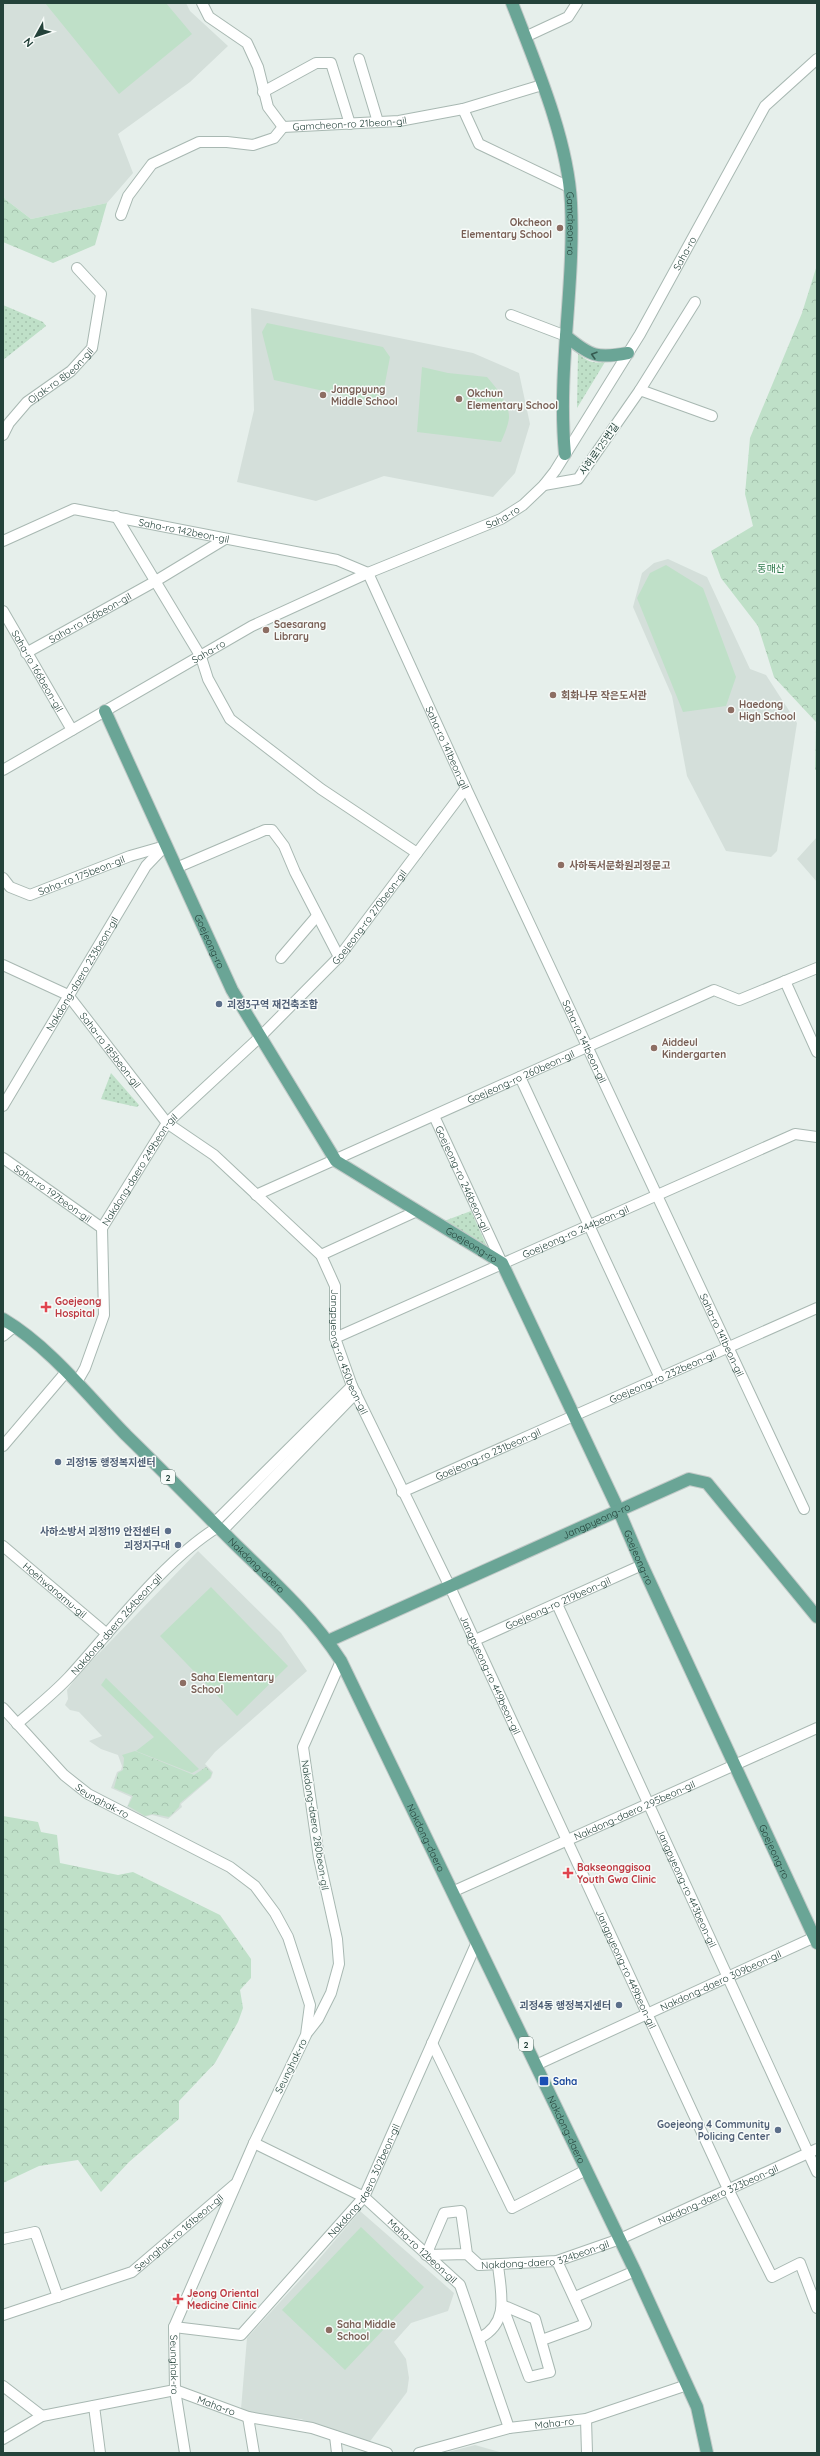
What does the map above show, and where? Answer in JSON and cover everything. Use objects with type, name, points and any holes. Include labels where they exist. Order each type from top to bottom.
[{"type":"main road","name":"Gamcheon-ro","points":[[512,3],[526,37],[562,149],[569,187],[571,276],[566,336],[562,420],[565,454]]},
{"type":"main road","points":[[566,336],[586,352],[593,355],[612,356],[628,353]]},
{"type":"main road","name":"Goejeong-ro","points":[[104,712],[164,846],[176,868],[232,990],[336,1161],[502,1264],[619,1511],[642,1565],[816,1939]]},
{"type":"main road","name":"Nakdong-daero","points":[[3,1319],[15,1326],[77,1382],[218,1527],[309,1617],[328,1641],[340,1661],[477,1942],[635,2271],[697,2407],[707,2453]]},
{"type":"main road","name":"Jangpyeong-ro","points":[[328,1641],[689,1479],[707,1483],[817,1617]]},
{"type":"street","name":"Gamcheon-ro 21beon-gil","points":[[202,3],[210,16],[247,43],[258,67],[263,92],[268,107],[283,127],[378,122],[463,109],[542,85]]},
{"type":"street","points":[[526,37],[568,17],[577,3]]},
{"type":"street","points":[[359,59],[378,122]]},
{"type":"street","name":"Saha-ro","points":[[3,770],[265,620],[368,573],[501,519],[523,505],[544,485],[628,353],[764,106],[817,60]]},
{"type":"street","points":[[263,92],[316,64],[331,63],[350,124]]},
{"type":"street","points":[[463,109],[479,144],[569,187]]},
{"type":"street","points":[[121,215],[128,196],[152,164],[199,142],[227,142],[253,145],[274,138],[283,127]]},
{"type":"street","name":"Ojak-ro 8beon-gil","points":[[3,435],[9,423],[27,402],[71,371],[92,348],[101,294],[77,268]]},
{"type":"street","name":"사하로125번길","points":[[544,485],[578,479],[640,390],[695,302]]},
{"type":"street","points":[[511,315],[566,336]]},
{"type":"street","points":[[640,390],[712,416]]},
{"type":"street","name":"Saha-ro 142beon-gil","points":[[3,541],[74,508],[337,560],[368,573]]},
{"type":"street","points":[[116,516],[154,582],[201,657],[208,680],[230,719],[321,789],[416,854]]},
{"type":"street","name":"Saha-ro 156beon-gil","points":[[26,653],[154,582],[225,539]]},
{"type":"street","name":"Saha-ro 141beon-gil","points":[[368,573],[466,788],[804,1509]]},
{"type":"street","name":"Saha-ro 166beon-gil","points":[[3,612],[72,730]]},
{"type":"street","name":"Goejeong-ro 270beon-gil","points":[[261,1036],[339,957],[466,788]]},
{"type":"street","points":[[176,868],[265,830],[272,830],[284,846],[317,916],[339,957]]},
{"type":"street","name":"Saha-ro 175beon-gil","points":[[3,878],[10,887],[30,895],[116,861],[164,846]]},
{"type":"street","name":"Nakdong-daero 233beon-gil","points":[[3,1106],[146,866],[164,846]]},
{"type":"street","points":[[281,958],[317,916]]},
{"type":"street","name":"Saha-ro 185beon-gil","points":[[3,965],[68,995],[167,1123]]},
{"type":"street","name":"Goejeong-ro 260beon-gil","points":[[336,1161],[714,990],[739,1000],[817,968]]},
{"type":"street","points":[[785,981],[817,1052]]},
{"type":"street","name":"Nakdong-daero 249beon-gil","points":[[77,1382],[85,1368],[104,1315],[102,1228],[167,1123],[261,1036]]},
{"type":"street","points":[[520,1077],[660,1378]]},
{"type":"street","name":"Goejeong-ro 246beon-gil","points":[[434,1116],[502,1264]]},
{"type":"street","name":"Jangpyeong-ro 450beon-gil","points":[[167,1123],[214,1155],[321,1255],[335,1286],[335,1338],[354,1389],[402,1492],[450,1587]]},
{"type":"street","name":"Goejeong-ro 244beon-gil","points":[[335,1338],[795,1134],[817,1137]]},
{"type":"street","name":"Saha-ro 197beon-gil","points":[[3,1158],[102,1228]]},
{"type":"street","points":[[256,1195],[336,1161]]},
{"type":"street","points":[[321,1255],[417,1211]]},
{"type":"street","name":"Goejeong-ro 232beon-gil","points":[[573,1416],[817,1308]]},
{"type":"street","points":[[3,1336],[15,1326]]},
{"type":"street","points":[[3,1446],[66,1372]]},
{"type":"street","name":"Nakdong-daero 264beon-gil","points":[[17,1724],[68,1679],[107,1634],[196,1541],[218,1527],[354,1389]]},
{"type":"street","name":"Goejeong-ro 231beon-gil","points":[[402,1492],[573,1416]]},
{"type":"street","name":"Hoehwanamu-gil","points":[[3,1546],[107,1634]]},
{"type":"street","name":"Goejeong-ro 219beon-gil","points":[[473,1641],[642,1565]]},
{"type":"street","name":"Jangpyeong-ro 449beon-gil","points":[[450,1587],[473,1641],[648,2014],[728,2190],[772,2277],[800,2263],[817,2308]]},
{"type":"street","name":"Jangpyeong-ro 443beon-gil","points":[[557,1604],[728,1977],[813,2151],[817,2172]]},
{"type":"street","name":"Nakdong-daero 280beon-gil","points":[[306,2035],[318,2019],[331,1993],[339,1964],[337,1939],[319,1858],[303,1747],[340,1661]]},
{"type":"street","name":"Seunghak-ro","points":[[3,1708],[64,1775],[88,1794],[230,1866],[255,1886],[275,1914],[288,1937],[310,2005],[306,2035],[254,2143],[174,2327],[175,2390],[185,2453]]},
{"type":"street","name":"Nakdong-daero 295beon-gil","points":[[452,1892],[817,1728]]},
{"type":"street","name":"Nakdong-daero 309beon-gil","points":[[536,2065],[728,1977],[816,1939]]},
{"type":"street","name":"Nakdong-daero 302beon-gil","points":[[174,2327],[241,2335],[364,2197],[477,1942]]},
{"type":"street","points":[[432,2043],[512,2208],[586,2170]]},
{"type":"street","name":"Maha-ro 12beon-gil","points":[[254,2143],[364,2197],[460,2285],[480,2338],[509,2428]]},
{"type":"street","name":"Nakdong-daero 323beon-gil","points":[[620,2240],[813,2151]]},
{"type":"street","name":"Seunghak-ro 161beon-gil","points":[[3,2315],[132,2272],[236,2183]]},
{"type":"street","points":[[426,2255],[444,2213],[461,2211],[467,2254]]},
{"type":"street","points":[[3,2239],[35,2232],[58,2297]]},
{"type":"street","name":"Nakdong-daero 324beon-gil","points":[[426,2255],[467,2254],[479,2265],[558,2261],[620,2240]]},
{"type":"street","points":[[542,2340],[586,2324],[558,2261]]},
{"type":"street","points":[[498,2265],[502,2305],[529,2377],[550,2372],[535,2319],[502,2305]]},
{"type":"street","points":[[575,2297],[635,2271]]},
{"type":"street","points":[[480,2338],[491,2332],[498,2323],[502,2305]]},
{"type":"street","points":[[3,2386],[42,2416]]},
{"type":"street","name":"Maha-ro","points":[[419,2453],[509,2428],[586,2420],[687,2386]]},
{"type":"street","points":[[3,2439],[42,2416],[175,2390]]},
{"type":"street","name":"Maha-ro","points":[[175,2390],[248,2417],[312,2428],[386,2453]]},
{"type":"street","points":[[94,2406],[100,2453]]},
{"type":"street","points":[[248,2417],[254,2453]]},
{"type":"street","points":[[586,2420],[587,2453]]},
{"type":"street","points":[[335,2436],[337,2453]]},
{"type":"shaded area","points":[[3,3],[186,3],[190,11],[228,46],[190,82],[118,134],[133,173],[107,203],[31,219],[5,199],[3,194]]},
{"type":"shaded area","points":[[251,308],[473,353],[519,373],[530,424],[515,473],[493,497],[384,476],[316,501],[237,482],[254,410]]},
{"type":"shaded area","name":"Haedong High School","points":[[668,559],[707,577],[750,669],[766,675],[797,723],[777,851],[771,857],[726,851],[687,776],[672,696],[633,607],[642,573],[654,563]]},
{"type":"shaded area","points":[[817,837],[817,882],[797,859]]},
{"type":"shaded area","name":"Saha Elementary School","points":[[198,1551],[281,1633],[307,1671],[215,1752],[205,1764],[213,1772],[211,1778],[181,1804],[182,1807],[168,1819],[152,1815],[144,1817],[127,1807],[131,1797],[111,1788],[117,1772],[121,1770],[122,1766],[118,1755],[101,1749],[89,1741],[102,1736],[79,1712],[70,1710],[65,1705],[68,1699],[67,1690],[78,1675]]},
{"type":"shaded area","name":"Saha Middle School","points":[[360,2211],[454,2293],[448,2311],[411,2323],[394,2342],[406,2359],[409,2378],[407,2392],[368,2444],[301,2419],[254,2416],[241,2409],[247,2338],[314,2265]]},
{"type":"shaded area","points":[[475,2445],[503,2453],[444,2453]]},
{"type":"green space","points":[[45,3],[166,3],[192,34],[119,94]]},
{"type":"green space","points":[[3,194],[5,199],[31,219],[107,203],[95,245],[53,263],[3,242]]},
{"type":"green space","name":"동매산","points":[[817,265],[817,770],[815,770],[816,722],[774,677],[758,626],[721,578],[711,551],[753,526],[745,494],[750,438],[802,313]]},
{"type":"green space","points":[[3,305],[43,322],[46,326],[3,360]]},
{"type":"green space","points":[[267,323],[383,347],[390,357],[382,399],[378,403],[274,380],[262,332]]},
{"type":"green space","points":[[578,353],[590,361],[597,363],[605,362],[577,408]]},
{"type":"green space","points":[[422,367],[448,373],[487,377],[505,401],[509,413],[508,424],[501,442],[417,432]]},
{"type":"green space","points":[[666,565],[703,588],[736,677],[726,706],[683,712],[637,598],[650,573]]},
{"type":"green space","points":[[111,1073],[139,1105],[137,1107],[101,1099]]},
{"type":"green space","points":[[471,1211],[493,1260],[436,1224]]},
{"type":"green space","points":[[211,1587],[288,1666],[237,1716],[160,1636]]},
{"type":"green space","points":[[106,1678],[199,1769],[192,1773],[136,1751],[154,1737],[101,1685]]},
{"type":"green space","points":[[135,1751],[194,1775],[206,1767],[212,1773],[210,1778],[180,1803],[179,1807],[169,1817],[153,1814],[145,1816],[128,1806],[133,1796],[114,1788],[118,1773],[123,1770],[124,1758],[122,1755]]},
{"type":"green space","points":[[3,1816],[38,1822],[41,1832],[57,1835],[60,1863],[118,1875],[133,1872],[220,1915],[251,1959],[251,1978],[240,1990],[243,2008],[238,2022],[215,2063],[179,2101],[179,2119],[129,2162],[101,2192],[78,2160],[39,2166],[3,2183]]},
{"type":"green space","points":[[361,2227],[424,2287],[345,2370],[282,2310]]},
{"type":"place","name":"Okcheon Elementary School","points":[[560,228]]},
{"type":"place","name":"Jangpyung Middle School","points":[[323,395]]},
{"type":"place","name":"Okchun Elementary School","points":[[459,399]]},
{"type":"place","name":"Saesarang Library","points":[[266,630]]},
{"type":"place","name":"회화나무 작은도서관","points":[[553,695]]},
{"type":"place","name":"Haedong High School","points":[[731,710]]},
{"type":"place","name":"사하독서문화원괴정문고","points":[[561,865]]},
{"type":"place","name":"괴정3구역 재건축조합","points":[[219,1004]]},
{"type":"place","name":"Aiddeul Kindergarten","points":[[654,1048]]},
{"type":"place","name":"Goejeong Hospital","points":[[46,1307]]},
{"type":"place","name":"괴정1동 행정복지센터","points":[[58,1462]]},
{"type":"place","name":"사하소방서 괴정119 안전센터","points":[[168,1531]]},
{"type":"place","name":"괴정지구대","points":[[178,1545]]},
{"type":"place","name":"Saha Elementary School","points":[[183,1683]]},
{"type":"place","name":"Bakseonggisoa Youth Gwa Clinic","points":[[568,1873]]},
{"type":"place","name":"괴정4동 행정복지센터","points":[[619,2005]]},
{"type":"place","name":"Saha","points":[[544,2081]]},
{"type":"place","name":"Goejeong 4 Community Policing Center","points":[[778,2130]]},
{"type":"place","name":"Jeong Oriental Medicine Clinic","points":[[178,2299]]},
{"type":"place","name":"Saha Middle School","points":[[329,2330]]}]
